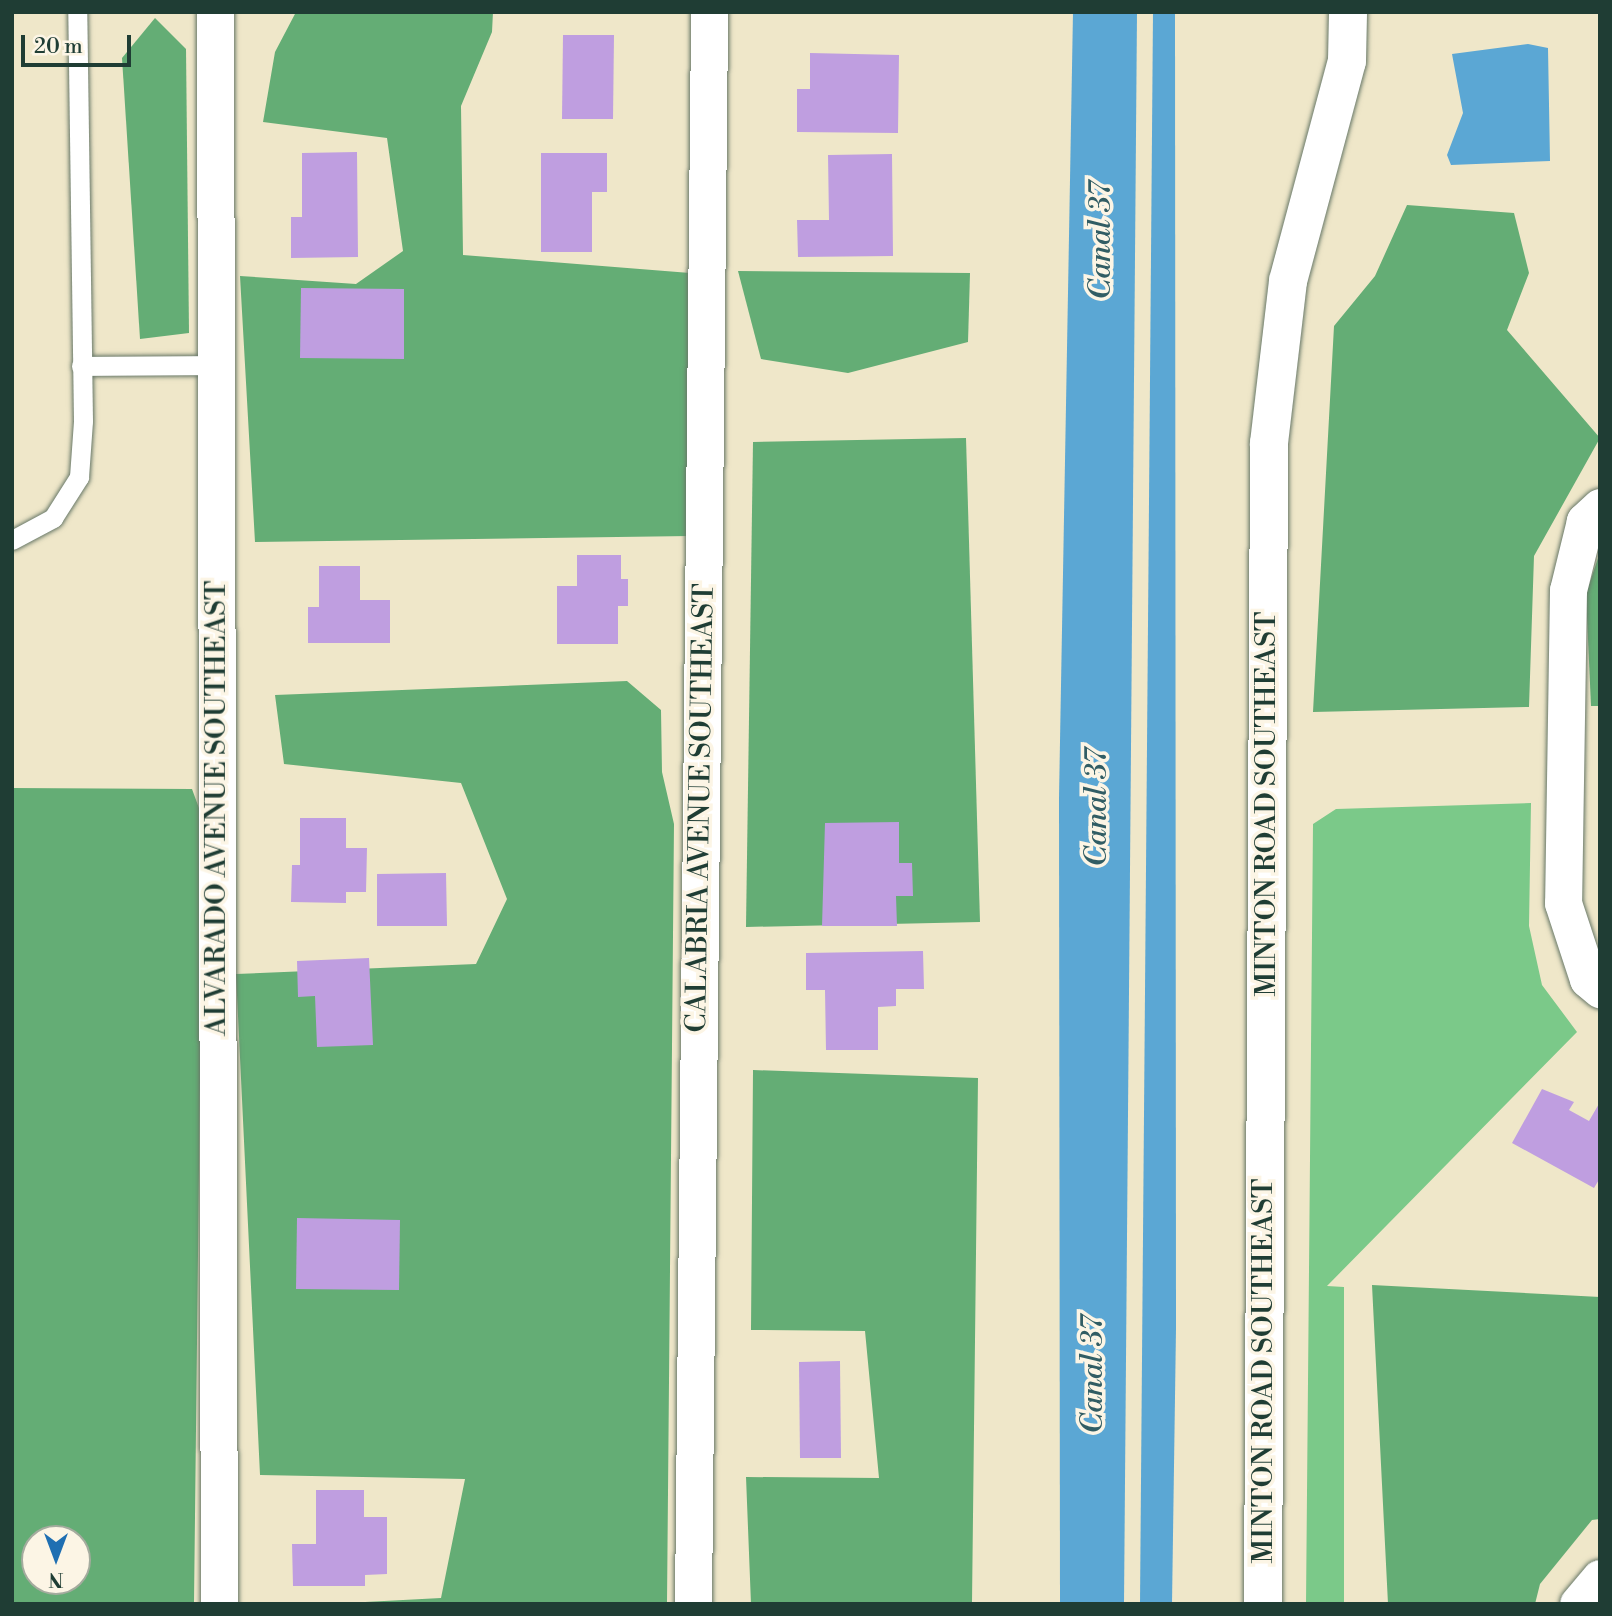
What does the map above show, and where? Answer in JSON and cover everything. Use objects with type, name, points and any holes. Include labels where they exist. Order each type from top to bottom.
[{"type":"street","name":"ALVARADO AVENUE SOUTHEAST","points":[[215,12],[219,1604]]},
{"type":"street","name":"CALABRIA AVENUE SOUTHEAST","points":[[694,1604],[709,12]]},
{"type":"street","name":"MINTON ROAD SOUTHEAST","points":[[1263,1604],[1269,443],[1288,281],[1346,61],[1348,12]]},
{"type":"street","points":[[1600,507],[1585,521],[1568,590],[1563,902],[1588,979],[1600,989]]},
{"type":"street","points":[[1577,1604],[1600,1578]]},
{"type":"lane","points":[[12,540],[53,518],[79,477],[81,366],[77,12]]},
{"type":"lane","points":[[81,366],[216,365]]},
{"type":"green space","points":[[296,12],[493,12],[492,32],[461,106],[463,255],[690,273],[690,536],[255,542],[240,276],[356,284],[403,251],[387,138],[263,122],[275,52]]},
{"type":"green space","points":[[155,18],[186,49],[189,333],[140,339],[122,58]]},
{"type":"green space","points":[[1407,205],[1514,213],[1529,273],[1507,330],[1600,438],[1534,556],[1529,707],[1313,712],[1334,326],[1375,276]]},
{"type":"green space","points":[[738,271],[970,273],[968,342],[848,373],[761,359]]},
{"type":"green space","points":[[966,438],[980,922],[746,927],[753,442]]},
{"type":"green space","points":[[1600,552],[1600,706],[1591,706],[1586,594]]},
{"type":"green space","points":[[627,681],[661,710],[662,772],[674,824],[667,1604],[327,1604],[441,1598],[465,1479],[260,1475],[236,974],[476,964],[507,899],[461,783],[284,764],[275,695]]},
{"type":"green space","points":[[12,788],[192,789],[203,819],[194,1604],[12,1604]]},
{"type":"green space","points":[[1531,803],[1529,926],[1542,985],[1577,1032],[1327,1286],[1344,1287],[1344,1604],[1306,1604],[1313,824],[1336,809]]},
{"type":"green space","points":[[753,1070],[978,1078],[972,1604],[751,1604],[746,1477],[879,1478],[865,1331],[751,1330]]},
{"type":"green space","points":[[1372,1285],[1600,1297],[1600,1519],[1592,1520],[1540,1584],[1535,1604],[1388,1604]]},
{"type":"water","name":"Canal 37","points":[[1073,12],[1137,12],[1124,1604],[1060,1604],[1059,798]]},
{"type":"water","points":[[1153,12],[1175,12],[1176,1328],[1172,1604],[1140,1604]]},
{"type":"water","points":[[1528,44],[1548,48],[1550,161],[1451,165],[1447,155],[1463,113],[1452,54]]},
{"type":"building","points":[[563,35],[614,35],[613,119],[562,119]]},
{"type":"building","points":[[810,53],[899,55],[898,133],[797,132],[797,89],[810,89]]},
{"type":"building","points":[[357,152],[358,257],[291,258],[291,217],[302,217],[302,153]]},
{"type":"building","points":[[541,153],[607,153],[607,192],[592,192],[592,252],[541,252]]},
{"type":"building","points":[[892,154],[893,256],[798,257],[797,220],[829,220],[828,155]]},
{"type":"building","points":[[301,288],[404,289],[404,359],[300,358]]},
{"type":"building","points":[[577,555],[621,555],[621,579],[628,579],[628,606],[618,606],[618,644],[557,644],[557,586],[577,586]]},
{"type":"building","points":[[319,566],[360,566],[360,600],[390,600],[390,643],[308,643],[308,607],[319,607]]},
{"type":"building","points":[[300,818],[346,818],[346,848],[367,848],[366,892],[346,892],[346,903],[291,902],[292,865],[300,865]]},
{"type":"building","points":[[899,822],[899,863],[912,863],[913,896],[896,896],[897,926],[822,926],[825,823]]},
{"type":"building","points":[[446,873],[447,926],[377,926],[377,874]]},
{"type":"building","points":[[923,951],[924,989],[896,989],[896,1006],[878,1007],[878,1050],[826,1050],[825,990],[806,990],[806,953]]},
{"type":"building","points":[[369,958],[373,1045],[317,1047],[315,996],[298,997],[297,961]]},
{"type":"building","points":[[1542,1089],[1574,1102],[1569,1110],[1589,1121],[1600,1102],[1600,1178],[1594,1188],[1512,1143]]},
{"type":"building","points":[[297,1218],[400,1220],[399,1290],[296,1289]]},
{"type":"building","points":[[840,1361],[841,1458],[800,1458],[799,1362]]},
{"type":"building","points":[[316,1490],[364,1490],[364,1517],[387,1517],[387,1574],[365,1575],[365,1586],[293,1586],[292,1544],[316,1544]]}]
